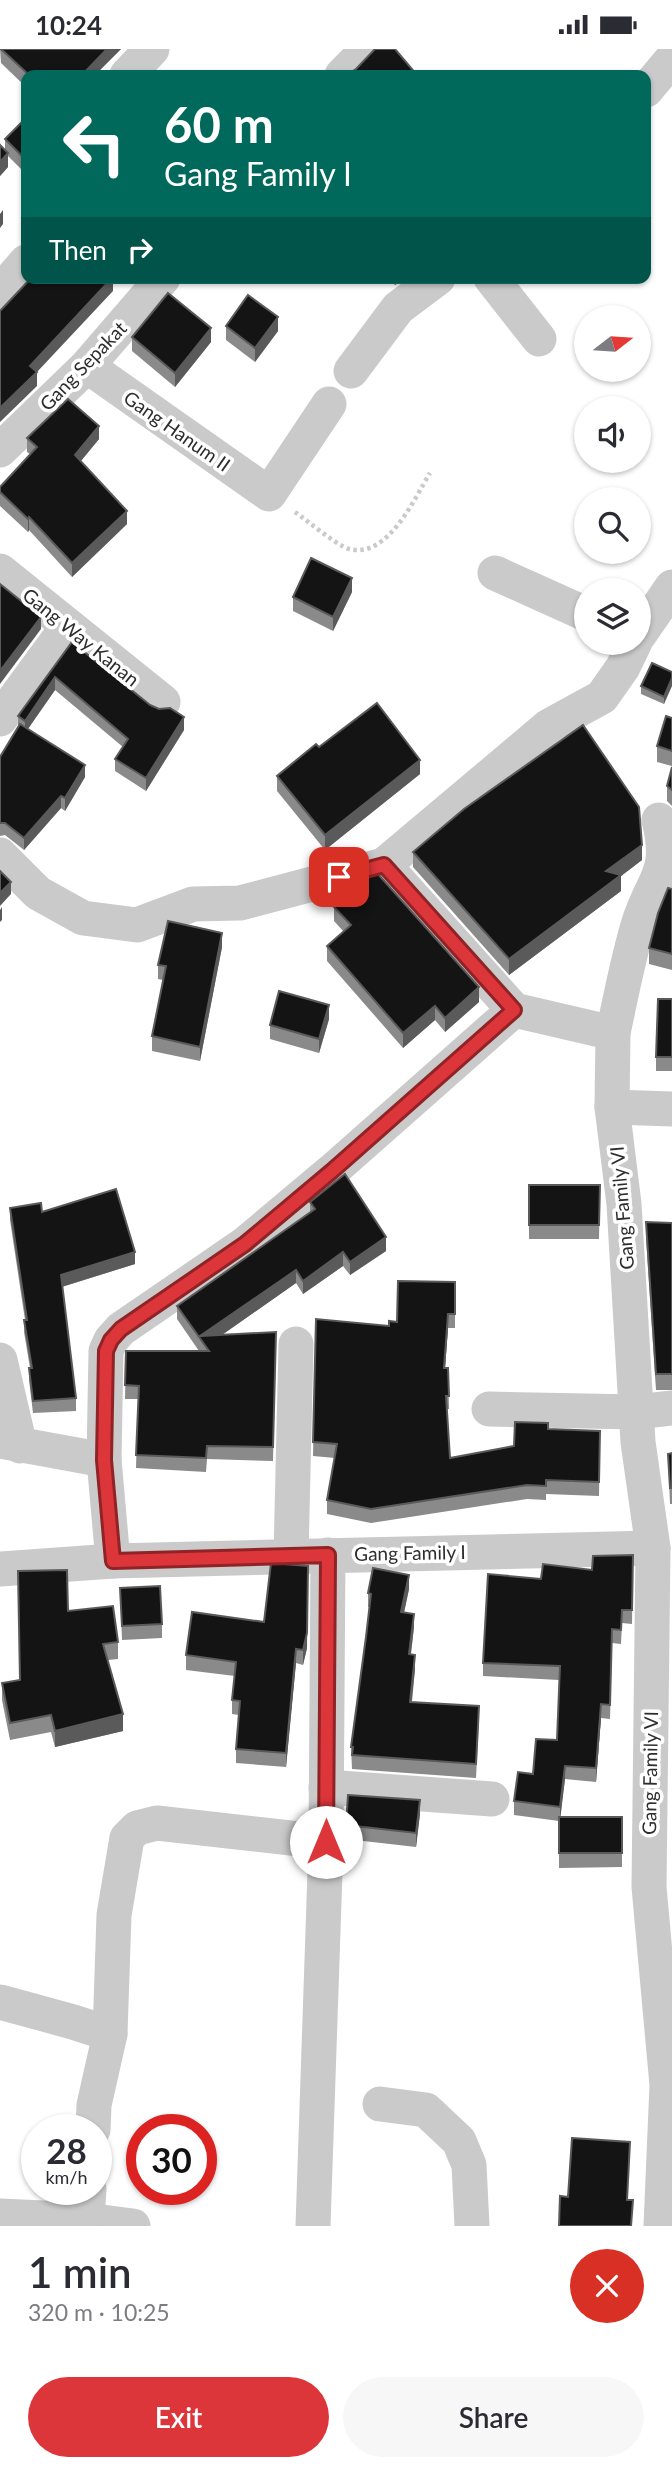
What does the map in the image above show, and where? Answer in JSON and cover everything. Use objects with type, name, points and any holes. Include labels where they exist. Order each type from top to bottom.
[{"type":"street","points":[[132,70],[152,49]]},
{"type":"street","points":[[347,70],[368,49]]},
{"type":"street","points":[[651,84],[672,59]]},
{"type":"street","points":[[0,292],[21,268]]},
{"type":"street","name":"Gang Sepakat","points":[[0,450],[87,366],[158,284]]},
{"type":"street","points":[[351,371],[398,308],[430,284]]},
{"type":"street","points":[[496,284],[539,339]]},
{"type":"street","name":"Gang Hanum II","points":[[87,366],[269,494]]},
{"type":"street","points":[[269,494],[329,404]]},
{"type":"street","name":"Gang Way Kanan","points":[[0,571],[163,702]]},
{"type":"street","points":[[495,573],[574,609]]},
{"type":"street","points":[[651,618],[672,587]]},
{"type":"street","points":[[0,719],[68,626]]},
{"type":"street","points":[[0,855],[38,893],[83,918],[136,925],[193,904],[240,902],[384,865],[549,726],[602,697],[629,655]]},
{"type":"street","name":"Gang Family VI","points":[[659,820],[666,854],[663,868],[639,921],[612,1033],[612,1107],[624,1204],[638,1442],[653,1548],[667,2085],[661,2226]]},
{"type":"street","points":[[384,865],[514,1010],[612,1033]]},
{"type":"street","points":[[113,1561],[104,1460],[106,1351],[111,1340],[121,1329],[245,1244],[514,1010]]},
{"type":"street","points":[[612,1107],[672,1109]]},
{"type":"street","points":[[291,1556],[296,1344]]},
{"type":"street","points":[[0,1360],[10,1443],[104,1460]]},
{"type":"street","points":[[489,1409],[637,1412],[672,1408]]},
{"type":"street","name":"Gang Family I","points":[[0,1569],[113,1561],[653,1548]]},
{"type":"street","points":[[313,2210],[326,1842],[328,1555]]},
{"type":"street","points":[[326,1787],[492,1799]]},
{"type":"street","points":[[94,2114],[110,2034],[114,1915],[127,1838],[137,1828],[157,1823],[326,1842]]},
{"type":"street","points":[[0,2002],[110,2034]]},
{"type":"street","points":[[380,2104],[426,2110],[459,2141],[469,2165],[472,2226]]},
{"type":"street","points":[[0,2216],[88,2205],[133,2226]]},
{"type":"path","points":[[269,494],[347,548],[363,550],[375,546],[402,520],[430,473]]},
{"type":"building","points":[[1,49],[107,49],[87,70],[24,70]]},
{"type":"building","points":[[375,49],[395,49],[413,70],[354,70]]},
{"type":"building","points":[[21,123],[21,155],[5,139]]},
{"type":"building","points":[[0,145],[8,153],[0,162]]},
{"type":"building","points":[[25,284],[106,284],[30,366],[37,372],[0,408],[0,311]]},
{"type":"building","points":[[168,293],[211,328],[175,373],[132,337]]},
{"type":"building","points":[[248,295],[278,317],[255,348],[226,326]]},
{"type":"building","points":[[68,399],[99,426],[75,455],[127,511],[72,563],[29,517],[28,519],[0,492],[0,487],[37,447],[27,438]]},
{"type":"building","points":[[311,558],[352,578],[333,617],[293,597]]},
{"type":"building","points":[[0,584],[41,617],[0,671]]},
{"type":"building","points":[[72,642],[150,705],[159,709],[170,708],[184,717],[146,778],[115,759],[128,739],[55,677],[25,721],[18,716]]},
{"type":"building","points":[[652,663],[672,672],[664,697],[641,686]]},
{"type":"building","points":[[377,703],[420,760],[325,835],[277,776],[316,744],[319,747]]},
{"type":"building","points":[[666,716],[672,718],[672,751],[657,746]]},
{"type":"building","points":[[20,724],[85,765],[65,798],[61,796],[24,838],[5,823],[0,823],[0,757]]},
{"type":"building","points":[[583,725],[639,807],[642,845],[606,871],[621,875],[509,959],[413,852],[464,809]]},
{"type":"building","points":[[672,767],[672,790],[667,786]]},
{"type":"building","points":[[0,871],[11,882],[0,893]]},
{"type":"building","points":[[377,873],[479,987],[445,1018],[435,1006],[403,1033],[327,946],[351,925],[334,907],[365,877]]},
{"type":"building","points":[[668,888],[672,889],[672,954],[649,948]]},
{"type":"building","points":[[168,921],[222,933],[200,1047],[152,1036],[166,966],[158,965]]},
{"type":"building","points":[[279,991],[329,1005],[319,1039],[270,1025]]},
{"type":"building","points":[[658,999],[672,999],[672,1057],[656,1057]]},
{"type":"building","points":[[345,1174],[386,1237],[350,1262],[343,1252],[303,1281],[296,1270],[200,1336],[276,1332],[273,1447],[207,1446],[206,1458],[136,1455],[139,1386],[125,1385],[126,1351],[209,1351],[177,1306],[315,1209],[310,1202]]},
{"type":"building","points":[[529,1185],[600,1185],[599,1225],[529,1225]]},
{"type":"building","points":[[116,1189],[135,1252],[61,1275],[76,1398],[33,1401],[29,1368],[32,1368],[24,1320],[27,1320],[10,1208],[41,1203],[42,1212]]},
{"type":"building","points":[[646,1222],[672,1223],[672,1374],[656,1374]]},
{"type":"building","points":[[398,1281],[455,1282],[455,1314],[448,1314],[444,1368],[448,1368],[449,1396],[446,1396],[450,1458],[514,1446],[515,1422],[548,1423],[548,1429],[600,1431],[599,1482],[546,1480],[546,1486],[527,1485],[371,1509],[327,1500],[337,1444],[313,1442],[316,1319],[389,1326],[389,1321],[397,1322]]},
{"type":"building","points":[[672,1453],[672,1488],[670,1488],[668,1454]]},
{"type":"building","points":[[633,1555],[632,1610],[622,1610],[621,1630],[612,1629],[610,1705],[601,1704],[596,1768],[565,1766],[560,1807],[514,1801],[518,1772],[533,1774],[536,1739],[557,1740],[560,1666],[483,1663],[488,1574],[541,1579],[543,1564],[592,1570],[593,1556]]},
{"type":"building","points":[[271,1563],[308,1566],[307,1633],[303,1650],[296,1649],[286,1753],[236,1749],[240,1701],[232,1700],[236,1662],[186,1655],[192,1612],[264,1622]]},
{"type":"building","points":[[373,1568],[409,1575],[401,1612],[414,1614],[409,1654],[415,1655],[410,1702],[479,1706],[476,1764],[352,1755],[371,1594],[368,1593]]},
{"type":"building","points":[[67,1570],[68,1611],[113,1606],[118,1642],[103,1644],[123,1714],[55,1731],[51,1715],[10,1723],[2,1683],[20,1680],[18,1571]]},
{"type":"building","points":[[160,1586],[162,1624],[122,1626],[120,1588]]},
{"type":"building","points":[[348,1795],[420,1800],[416,1833],[346,1825]]},
{"type":"building","points":[[559,1817],[622,1817],[622,1853],[559,1853]]},
{"type":"building","points":[[572,2138],[630,2142],[627,2200],[633,2200],[631,2226],[559,2226],[560,2196],[568,2197]]},
{"type":"route","points":[[326,1842],[328,1555],[113,1561],[104,1460],[106,1351],[121,1329],[245,1244],[514,1010],[384,865],[339,877]]}]
